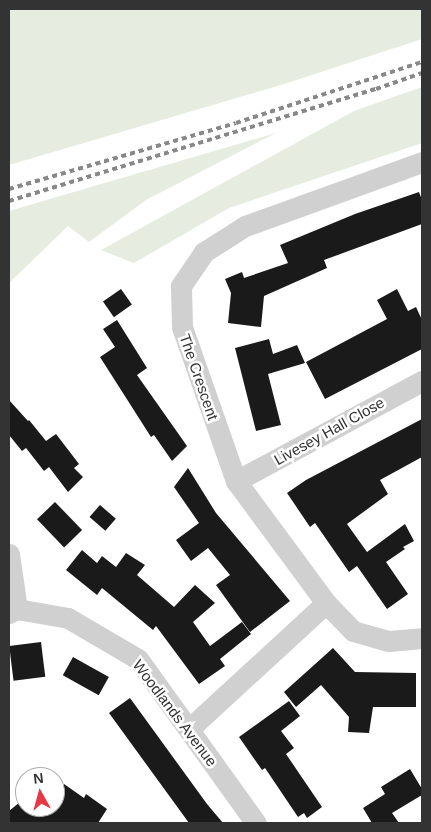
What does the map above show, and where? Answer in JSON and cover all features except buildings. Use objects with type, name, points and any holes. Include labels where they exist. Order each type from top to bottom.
[{"type":"street","name":"The Crescent","points":[[422,162],[245,226],[204,252],[181,286],[182,327],[236,481],[326,603],[353,632],[390,641],[422,638]]},
{"type":"street","name":"Livesey Hall Close","points":[[236,481],[422,381]]},
{"type":"street","name":"Woodlands Avenue","points":[[9,554],[13,611],[68,618],[138,659],[256,823]]},
{"type":"street","points":[[189,729],[326,603]]},
{"type":"shaded area","points":[[9,9],[422,9],[422,39],[281,85],[9,165]]},
{"type":"shaded area","points":[[422,87],[422,143],[229,208],[134,263],[101,250],[354,111]]},
{"type":"shaded area","points":[[276,133],[146,200],[89,242],[68,226],[9,283],[9,211]]},
{"type":"railway","points":[[9,189],[236,123],[422,62]]},
{"type":"railway","points":[[9,201],[376,89],[422,73]]}]
